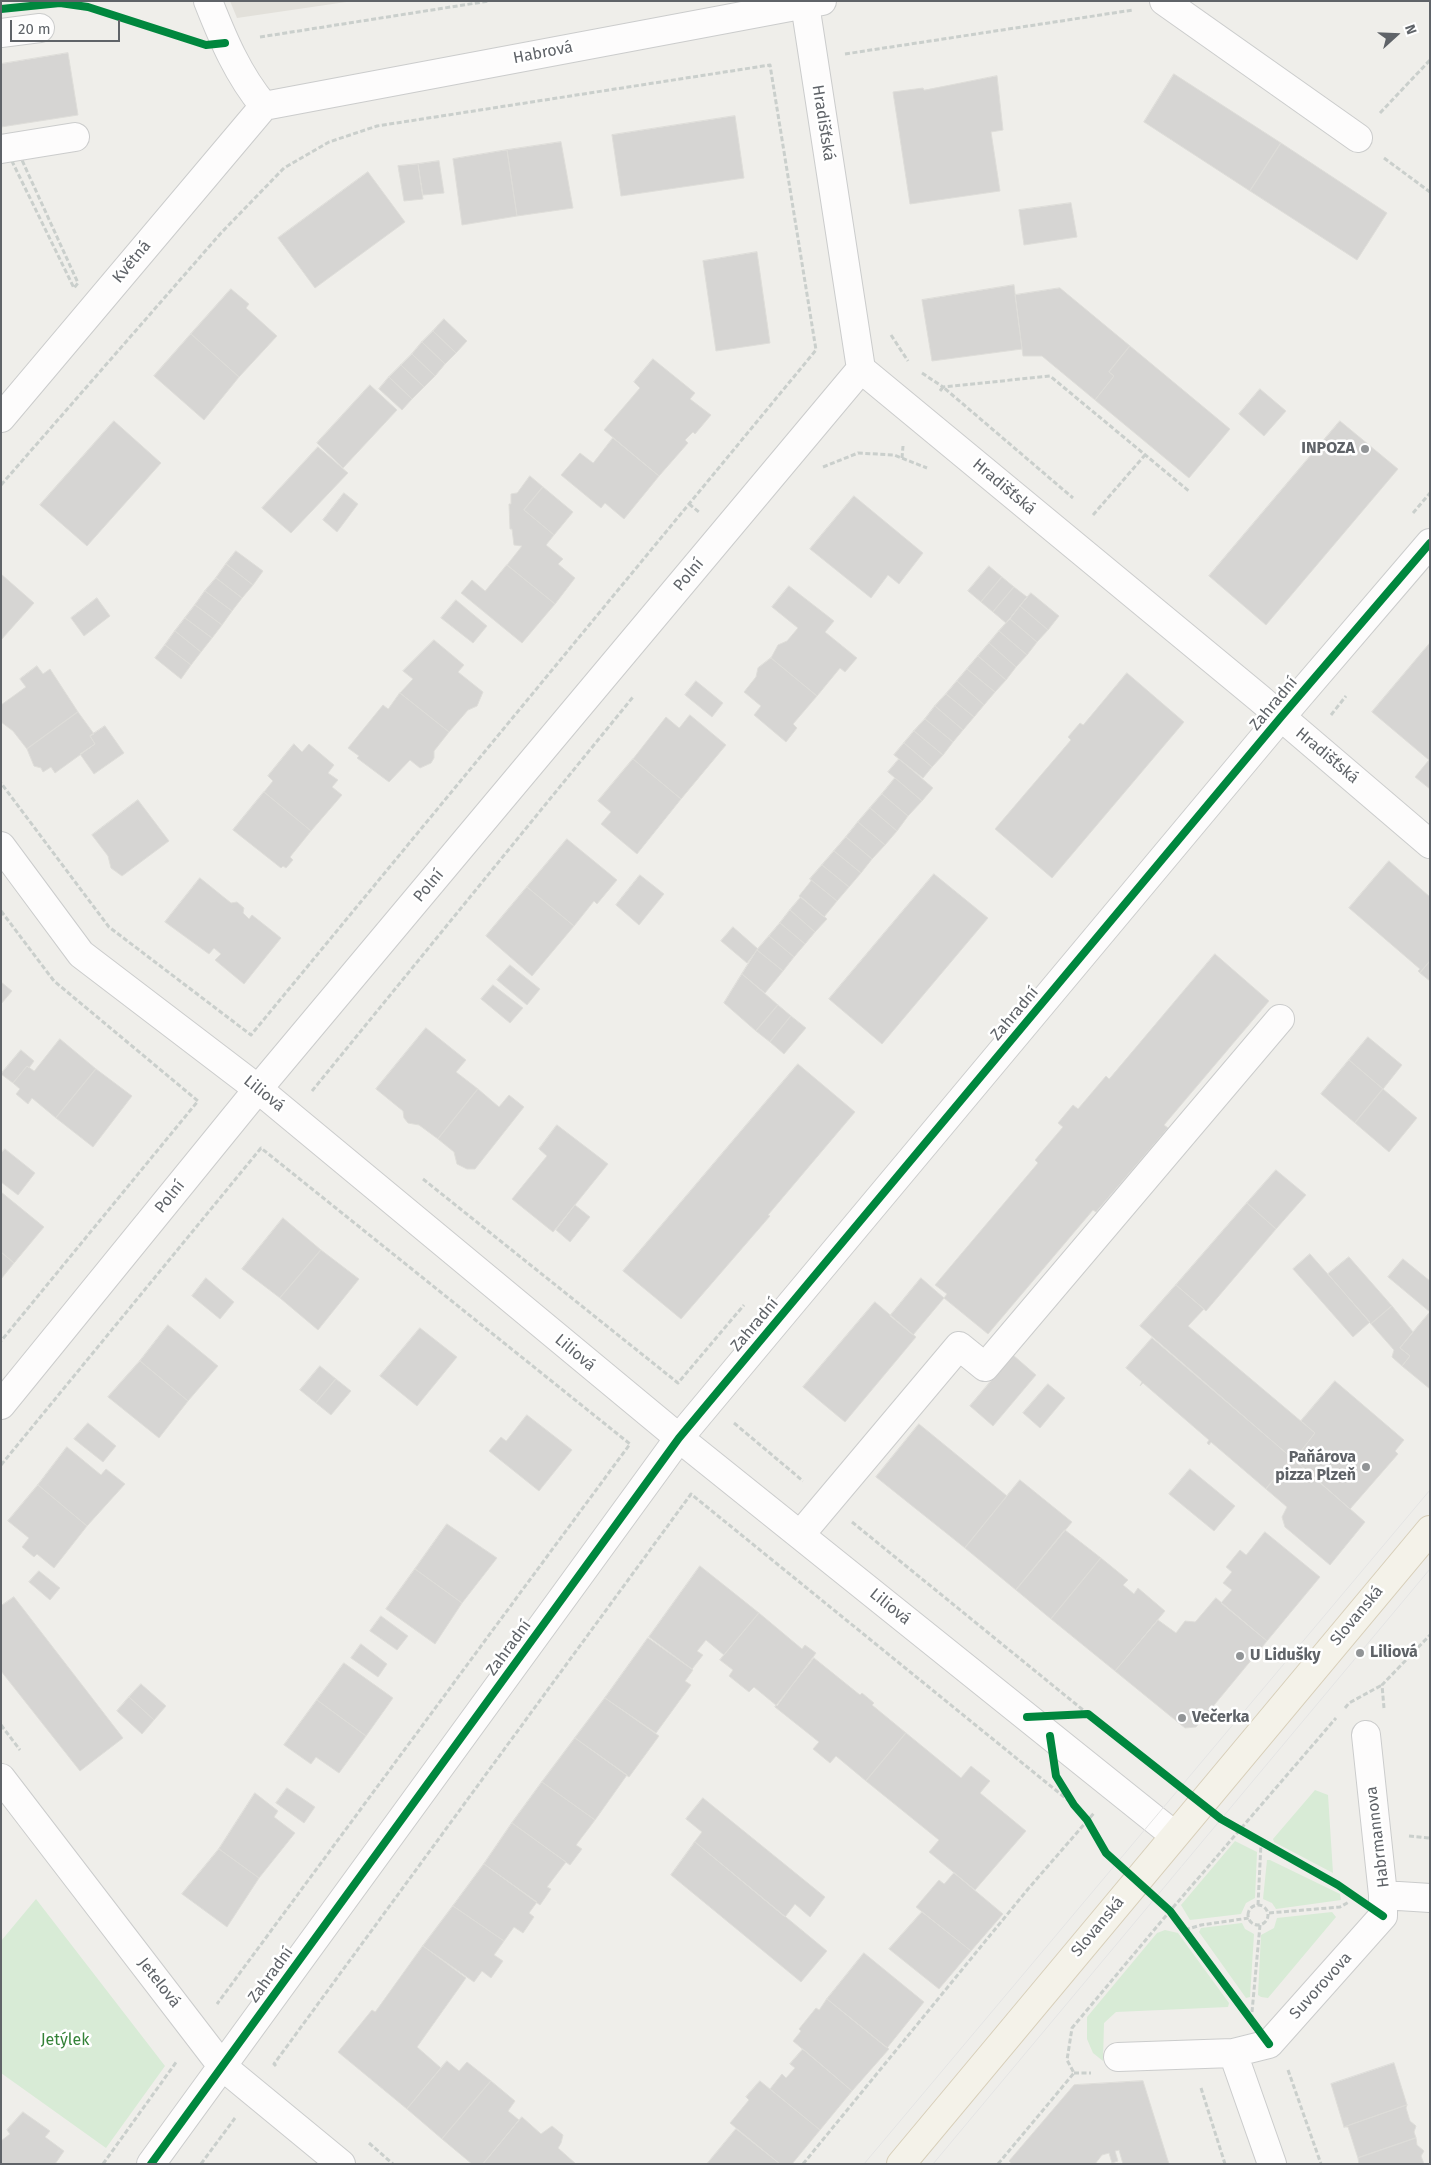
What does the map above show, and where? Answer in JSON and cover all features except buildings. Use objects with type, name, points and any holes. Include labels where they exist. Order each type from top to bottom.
[{"type":"main road","name":"Slovanská","points":[[900,2164],[1430,1530]]},
{"type":"street","points":[[208,1],[225,43],[248,88],[264,106]]},
{"type":"street","name":"Hradišťská","points":[[814,3],[814,58],[861,370],[1281,717],[1430,844]]},
{"type":"street","name":"Habrová","points":[[264,106],[814,3]]},
{"type":"street","points":[[1166,3],[1358,138]]},
{"type":"street","points":[[1,33],[40,28]]},
{"type":"street","name":"Květná","points":[[1,418],[264,106]]},
{"type":"street","points":[[8,148],[75,137]]},
{"type":"street","name":"Polní","points":[[1,1405],[258,1089],[861,370]]},
{"type":"street","name":"Zahradní","points":[[151,2164],[679,1438],[1281,717],[1430,543]]},
{"type":"street","name":"Liliová","points":[[1,846],[81,954],[258,1089],[679,1438],[1174,1835]]},
{"type":"street","points":[[800,1535],[959,1346],[985,1367],[1280,1019]]},
{"type":"street","name":"Habrmannova","points":[[1366,1735],[1369,1900],[1430,1898]]},
{"type":"street","name":"Jetelová","points":[[1,1778],[222,2066],[341,2164]]},
{"type":"street","name":"Suvorovova","points":[[1269,2044],[1369,1900]]},
{"type":"street","points":[[1118,2056],[1233,2053],[1269,2044]]},
{"type":"street","points":[[1233,2053],[1272,2164]]},
{"type":"path","points":[[225,43],[489,1]]},
{"type":"path","points":[[1,485],[221,233],[284,168],[329,142],[377,126],[1166,3]]},
{"type":"path","points":[[845,54],[847,63]]},
{"type":"path","points":[[1430,60],[1358,138],[1430,192]]},
{"type":"path","points":[[1,783],[109,926],[251,1035],[816,350],[770,65]]},
{"type":"path","points":[[8,148],[78,283],[74,288],[8,148]]},
{"type":"path","points":[[888,327],[894,343],[911,364]]},
{"type":"path","points":[[916,369],[943,387],[1050,376],[1190,492]]},
{"type":"path","points":[[820,469],[858,453],[894,455],[935,472]]},
{"type":"path","points":[[1093,515],[1145,455]]},
{"type":"path","points":[[319,1097],[312,1091],[637,692]]},
{"type":"path","points":[[1,910],[54,981],[198,1102],[1,1341]]},
{"type":"path","points":[[1,1464],[261,1148],[630,1444],[197,2032],[103,2164]]},
{"type":"path","points":[[421,1178],[678,1383],[748,1299]]},
{"type":"path","points":[[740,1416],[733,1424],[1095,1720]]},
{"type":"path","points":[[281,2071],[274,2064],[691,1494],[1081,1812]]},
{"type":"path","points":[[998,2164],[1074,2073],[1066,2060],[1072,2028],[1177,1920],[1251,1837],[1349,1703],[1382,1685]]},
{"type":"path","points":[[1027,1717],[1088,1714]]},
{"type":"path","points":[[1050,1736],[1056,1776],[1092,1828]]},
{"type":"path","points":[[1201,1804],[1270,1848]]},
{"type":"path","points":[[804,2164],[1028,1889],[1081,1812]]},
{"type":"path","points":[[1251,1837],[1258,1905]]},
{"type":"path","points":[[1138,1880],[1177,1920],[1190,1938]]},
{"type":"path","points":[[1269,1913],[1340,1907],[1369,1900]]},
{"type":"path","points":[[1251,2022],[1260,1926],[1267,1921],[1269,1913],[1264,1906],[1258,1905],[1249,1910],[1249,1918],[1253,1924],[1260,1926]]},
{"type":"path","points":[[1177,1920],[1201,1924],[1249,1918]]},
{"type":"path","points":[[1246,2014],[1251,2022]]},
{"type":"path","points":[[1269,2044],[1290,2072],[1321,2164]]},
{"type":"path","points":[[1191,2055],[1225,2164]]},
{"type":"path","points":[[206,2088],[242,2123]]},
{"type":"path","points":[[201,2164],[236,2117]]},
{"type":"path","points":[[364,2139],[393,2164]]},
{"type":"shaded area","points":[[230,1],[353,1],[237,18]]},
{"type":"green space","points":[[1315,1790],[1328,1795],[1333,1873],[1274,1842],[1273,1839]]},
{"type":"green space","points":[[1235,1841],[1257,1852],[1255,1898],[1246,1903],[1241,1914],[1190,1920],[1181,1905]]},
{"type":"green space","points":[[1267,1860],[1340,1894],[1341,1900],[1276,1909],[1272,1903],[1263,1899]]},
{"type":"green space","name":"Jetýlek","points":[[36,1899],[165,2066],[106,2148],[1,2073],[1,1941]]},
{"type":"green space","points":[[1332,1912],[1336,1917],[1268,1998],[1258,1995],[1261,1935],[1274,1928],[1277,1918]]},
{"type":"green space","points":[[1242,1923],[1245,1929],[1254,1934],[1250,1997],[1246,1998],[1199,1932],[1201,1928]]},
{"type":"green space","points":[[1165,1930],[1178,1933],[1229,2003],[1228,2007],[1116,2012],[1104,2023],[1103,2061],[1093,2053],[1087,2039],[1087,2017],[1157,1933]]},
{"type":"tram line","points":[[864,2164],[1430,1490]]},
{"type":"tram line","points":[[933,2164],[1430,1569]]},
{"type":"cycle path","points":[[1,9],[60,3],[88,7],[206,45],[225,43]]},
{"type":"cycle path","points":[[151,2164],[679,1438],[1281,717],[1430,543]]},
{"type":"cycle path","points":[[1027,1717],[1088,1714],[1221,1819],[1338,1885],[1383,1916]]},
{"type":"cycle path","points":[[1050,1736],[1056,1776],[1074,1805],[1087,1820],[1106,1853],[1170,1911],[1269,2044]]},
{"type":"place","name":"INPOZA","points":[[1365,449]]},
{"type":"place","name":"Paňárova pizza Plzeň","points":[[1366,1467]]},
{"type":"place","name":"Liliová","points":[[1360,1653]]},
{"type":"place","name":"U Lidušky","points":[[1240,1656]]},
{"type":"place","name":"Večerka","points":[[1182,1718]]}]
